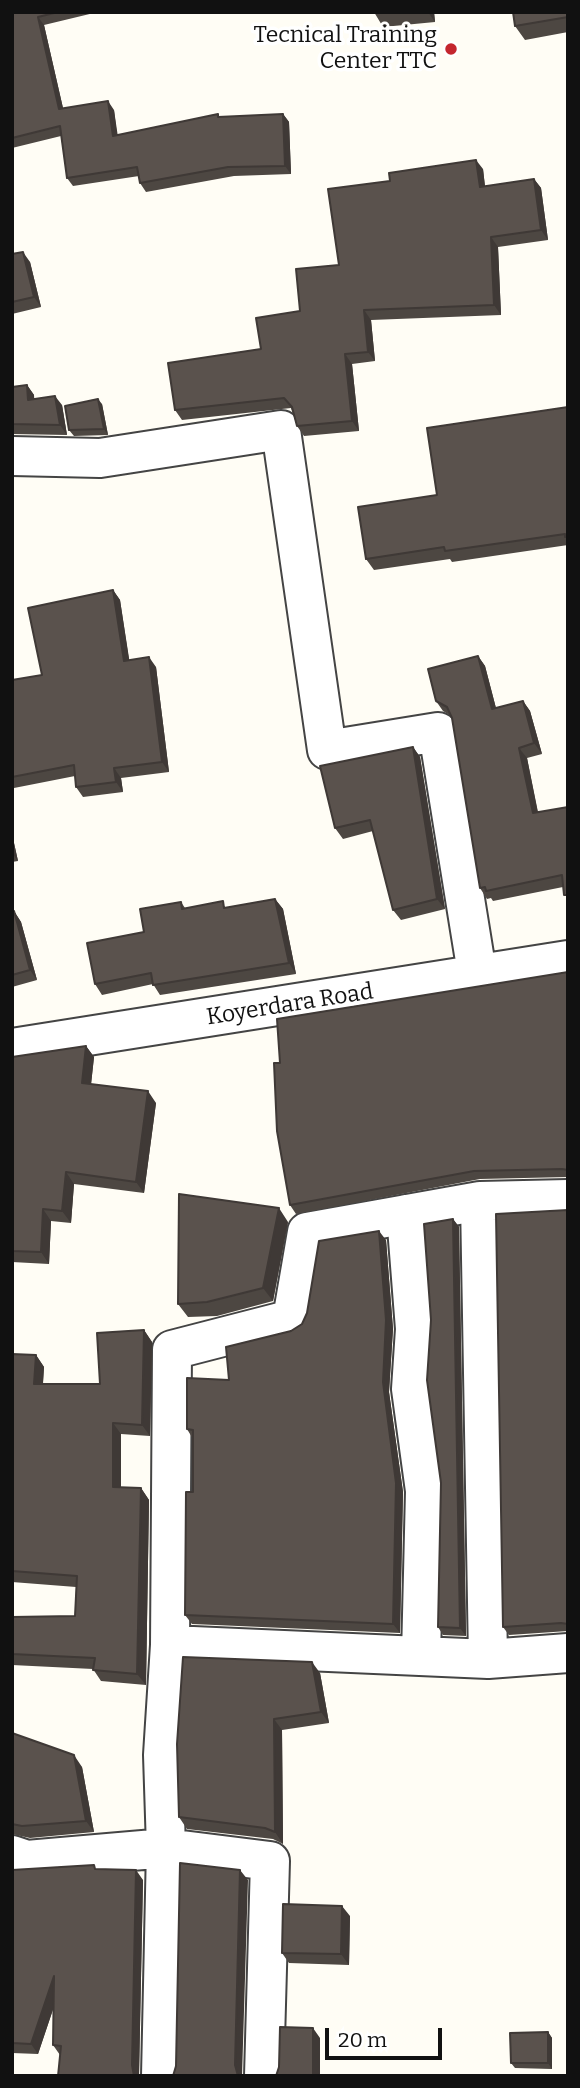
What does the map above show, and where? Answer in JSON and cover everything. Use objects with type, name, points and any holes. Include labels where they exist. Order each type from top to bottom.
[{"type":"street","points":[[12,456],[100,458],[281,429],[327,750],[438,732],[477,973]]},
{"type":"street","name":"Koyerdara Road","points":[[12,1048],[293,1006],[477,973],[568,960]]},
{"type":"street","points":[[161,2076],[166,1848],[163,1755],[170,1645],[172,1350],[292,1319],[307,1232],[480,1201],[568,1199]]},
{"type":"street","points":[[480,1201],[488,1659]]},
{"type":"street","points":[[406,1214],[415,1329],[411,1389],[425,1491],[421,1656]]},
{"type":"street","points":[[170,1645],[488,1659],[568,1653]]},
{"type":"street","points":[[12,1855],[27,1860],[166,1848],[270,1861],[264,2076]]},
{"type":"building","points":[[12,12],[58,12],[38,17],[59,109],[108,101],[113,136],[218,114],[218,117],[283,114],[285,166],[228,167],[140,183],[137,167],[67,178],[60,126],[12,138]]},
{"type":"building","points":[[513,12],[568,12],[568,17],[515,26]]},
{"type":"building","points":[[476,160],[480,187],[534,179],[541,230],[491,237],[494,305],[364,310],[368,352],[345,354],[352,421],[297,426],[292,407],[284,398],[175,410],[168,363],[261,349],[256,318],[300,311],[296,269],[339,265],[328,189],[390,181],[389,173]]},
{"type":"building","points":[[23,252],[34,297],[12,302],[12,254]]},
{"type":"building","points":[[27,385],[28,400],[55,396],[60,425],[12,424],[12,387]]},
{"type":"building","points":[[98,399],[104,429],[69,430],[65,406]]},
{"type":"building","points":[[568,407],[568,537],[565,537],[565,534],[445,551],[444,547],[366,559],[358,507],[437,495],[427,428]]},
{"type":"building","points":[[113,590],[124,661],[149,657],[162,762],[114,768],[116,782],[76,787],[74,765],[12,777],[12,680],[42,675],[28,608]]},
{"type":"building","points":[[478,656],[492,709],[523,701],[534,743],[519,748],[533,813],[568,807],[568,895],[564,895],[562,875],[486,891],[485,887],[480,888],[452,718],[447,707],[436,701],[428,669]]},
{"type":"building","points":[[413,747],[437,899],[393,910],[370,820],[335,828],[320,766]]},
{"type":"building","points":[[275,899],[289,963],[153,985],[151,973],[95,984],[87,943],[144,932],[140,909],[181,902],[182,909],[223,901],[224,908]]},
{"type":"building","points":[[14,911],[30,970],[12,975],[12,912]]},
{"type":"building","points":[[568,972],[568,1170],[474,1171],[290,1205],[277,1131],[274,1063],[280,1063],[277,1019]]},
{"type":"building","points":[[86,1046],[82,1083],[148,1091],[136,1182],[66,1172],[62,1211],[43,1209],[41,1252],[12,1251],[12,1057]]},
{"type":"building","points":[[179,1194],[279,1208],[263,1288],[207,1302],[178,1304]]},
{"type":"building","points":[[568,1210],[568,1624],[503,1627],[496,1214]]},
{"type":"building","points":[[453,1219],[460,1628],[438,1627],[441,1483],[427,1380],[431,1320],[424,1224]]},
{"type":"building","points":[[379,1231],[386,1320],[383,1382],[396,1483],[393,1624],[185,1615],[186,1492],[193,1492],[193,1430],[187,1429],[187,1378],[229,1380],[226,1347],[291,1331],[302,1324],[307,1313],[319,1241]]},
{"type":"building","points":[[144,1330],[142,1425],[113,1423],[113,1487],[141,1488],[137,1674],[93,1670],[95,1658],[12,1654],[12,1617],[75,1616],[77,1576],[12,1571],[12,1354],[36,1355],[34,1384],[100,1384],[97,1333]]},
{"type":"building","points":[[183,1657],[312,1662],[321,1712],[274,1719],[275,1832],[265,1828],[179,1817],[177,1744]]},
{"type":"building","points":[[12,1733],[74,1755],[86,1821],[22,1826],[12,1824]]},
{"type":"building","points":[[180,1863],[240,1870],[235,2065],[238,2076],[173,2076],[176,2066]]},
{"type":"building","points":[[94,1865],[95,1869],[136,1870],[132,2065],[134,2076],[58,2076],[61,2046],[53,2045],[54,1976],[31,2044],[12,2043],[12,1870]]},
{"type":"building","points":[[283,1904],[342,1906],[341,1954],[282,1953]]},
{"type":"building","points":[[280,2027],[313,2028],[313,2076],[276,2076],[279,2067]]},
{"type":"building","points":[[548,2032],[548,2063],[511,2063],[510,2033]]},
{"type":"place","name":"Tecnical Training Center TTC","points":[[451,49]]}]
